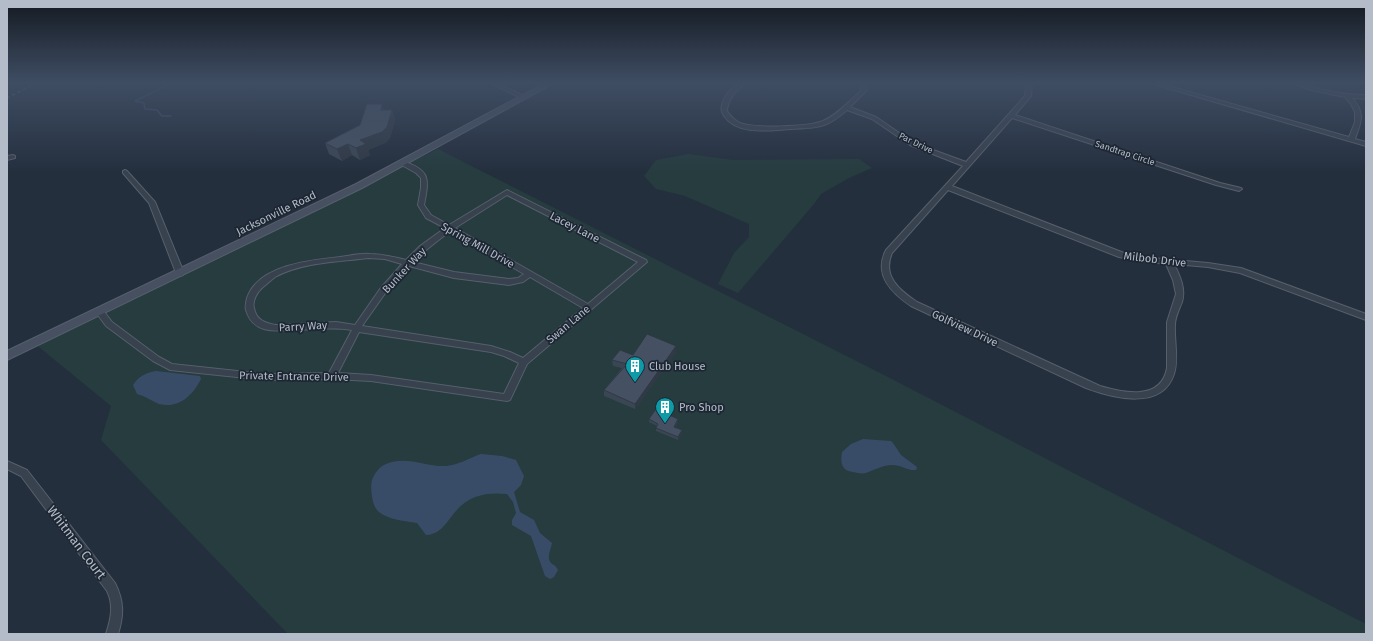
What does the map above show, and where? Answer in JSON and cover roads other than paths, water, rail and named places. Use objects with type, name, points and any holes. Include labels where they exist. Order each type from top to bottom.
[{"type":"main road","name":"Jacksonville Road","points":[[7,356],[340,196],[494,113]]},
{"type":"street","points":[[726,113],[732,121],[746,127],[756,128],[816,126],[826,122],[837,113]]},
{"type":"street","name":"Par Drive","points":[[862,113],[874,118],[903,139],[967,165]]},
{"type":"street","name":"Golfview Drive","points":[[1014,113],[886,256],[885,267],[894,288],[914,304],[1060,373],[1102,392],[1131,396],[1152,393],[1161,387],[1169,375],[1171,322],[1180,291],[1169,261]]},
{"type":"street","points":[[1257,113],[1366,144]]},
{"type":"street","points":[[1351,140],[1359,113]]},
{"type":"street","name":"Sandtrap Circle","points":[[1012,116],[1239,190]]},
{"type":"street","name":"Spring Mill Drive","points":[[402,163],[420,172],[425,178],[426,184],[421,205],[428,216],[588,307]]},
{"type":"street","points":[[125,172],[152,202],[180,273]]},
{"type":"street","name":"Milbob Drive","points":[[947,187],[1116,253],[1131,257],[1208,265],[1241,271],[1366,317]]},
{"type":"street","name":"Bunker Way","points":[[332,376],[343,352],[357,328],[386,288],[408,263],[429,243],[507,192]]},
{"type":"street","name":"Lacey Lane","points":[[507,192],[643,262]]},
{"type":"street","name":"Parry Way","points":[[524,362],[507,354],[491,349],[357,328],[324,324],[287,328],[265,326],[257,322],[252,317],[250,312],[250,302],[253,293],[263,282],[279,272],[302,264],[373,256],[386,257],[454,275],[499,282],[516,282],[529,274]]},
{"type":"street","name":"Swan Lane","points":[[507,398],[524,362],[643,262]]},
{"type":"street","name":"Private Entrance Drive","points":[[99,312],[109,324],[156,359],[170,367],[262,377],[332,376],[394,380],[507,398]]},
{"type":"street","name":"Whitman Court","points":[[7,465],[24,473],[111,587],[117,601],[118,610],[112,634]]},
{"type":"water","points":[[156,371],[200,376],[201,379],[194,390],[179,403],[166,405],[159,404],[137,394],[133,385],[143,375]]},
{"type":"water","points":[[863,439],[891,441],[901,455],[917,467],[916,470],[889,465],[866,473],[846,470],[841,460],[842,452],[851,444]]},
{"type":"water","points":[[481,454],[502,456],[516,460],[524,476],[521,485],[514,492],[520,512],[534,520],[540,533],[552,543],[549,558],[551,563],[558,570],[554,577],[550,579],[545,576],[531,536],[512,525],[512,520],[516,513],[513,502],[507,494],[486,494],[467,501],[456,511],[440,530],[426,535],[417,523],[397,520],[383,515],[377,510],[373,502],[371,483],[374,475],[384,465],[394,462],[408,461],[446,466],[460,463]]},
{"type":"waterway","points":[[159,113],[162,116],[171,116]]},
{"type":"place","name":"Club House","points":[[635,383]]},
{"type":"place","name":"Pro Shop","points":[[665,424]]}]
